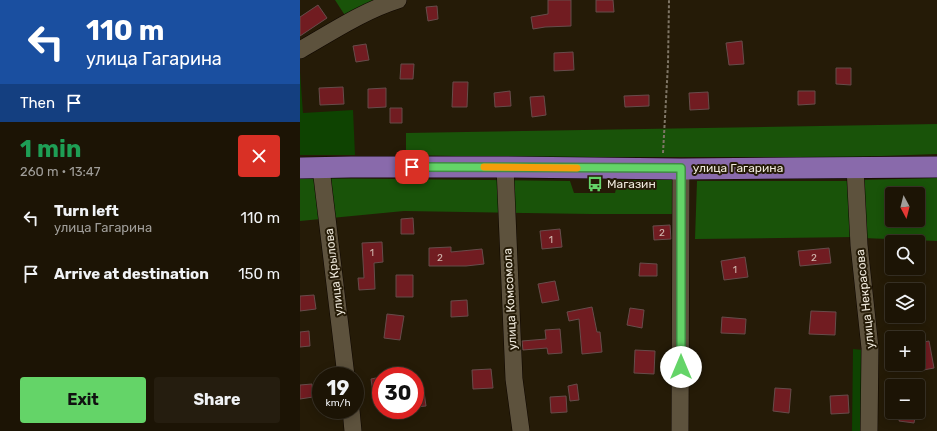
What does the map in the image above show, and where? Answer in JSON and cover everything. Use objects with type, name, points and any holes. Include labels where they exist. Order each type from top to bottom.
[{"type":"main road","name":"улица Гагарина","points":[[300,168],[937,167]]},
{"type":"street","points":[[300,50],[362,15],[398,0]]},
{"type":"street","name":"улица Комсомола","points":[[505,167],[514,379],[521,431]]},
{"type":"street","name":"улица Некрасова","points":[[855,167],[859,245],[870,348],[869,431]]},
{"type":"street","name":"улица Крылова","points":[[321,168],[345,367]]},
{"type":"street","points":[[672,168],[680,431]]},
{"type":"street","points":[[351,419],[352,431]]},
{"type":"path","points":[[669,0],[668,64],[672,168]]},
{"type":"green space","points":[[335,0],[380,0],[346,17]]},
{"type":"green space","points":[[300,72],[303,113],[353,110],[355,155],[300,155]]},
{"type":"green space","points":[[937,124],[937,154],[854,157],[505,157],[406,155],[406,133]]},
{"type":"green space","points":[[300,178],[570,181],[574,193],[615,193],[618,180],[673,180],[673,214],[404,211],[300,221]]},
{"type":"green space","points":[[937,178],[937,241],[925,241],[925,235],[885,235],[885,239],[863,238],[860,180]]},
{"type":"green space","points":[[697,181],[851,181],[855,237],[695,239]]},
{"type":"green space","points":[[853,349],[863,350],[862,431],[852,431]]},
{"type":"building","points":[[548,0],[571,0],[571,26],[533,29],[531,17],[548,14]]},
{"type":"building","points":[[596,0],[613,0],[614,12],[596,12]]},
{"type":"building","points":[[318,5],[327,18],[300,36],[300,17]]},
{"type":"building","points":[[437,6],[438,19],[428,21],[426,7]]},
{"type":"building","points":[[742,41],[744,64],[729,65],[726,43]]},
{"type":"building","points":[[366,44],[369,60],[356,62],[353,46]]},
{"type":"building","points":[[573,52],[574,70],[554,71],[554,53]]},
{"type":"building","points":[[401,64],[414,64],[413,79],[400,79]]},
{"type":"building","points":[[836,68],[851,68],[851,85],[836,84]]},
{"type":"building","points":[[453,82],[468,82],[467,107],[452,107]]},
{"type":"building","points":[[343,87],[344,104],[320,105],[319,88]]},
{"type":"building","points":[[386,88],[386,107],[368,108],[368,89]]},
{"type":"building","points":[[510,91],[511,106],[495,107],[494,93]]},
{"type":"building","points":[[798,91],[815,91],[815,104],[798,105]]},
{"type":"building","points":[[708,92],[709,109],[690,110],[689,93]]},
{"type":"building","points":[[649,95],[649,106],[625,107],[624,96]]},
{"type":"building","points":[[544,96],[546,115],[532,117],[530,97]]},
{"type":"building","points":[[390,108],[402,108],[402,123],[390,123]]},
{"type":"building","points":[[413,218],[414,234],[401,234],[401,219]]},
{"type":"building","points":[[670,225],[671,239],[654,240],[653,226]]},
{"type":"building","points":[[560,229],[562,247],[542,249],[540,231]]},
{"type":"building","points":[[382,242],[383,262],[374,263],[375,289],[359,290],[358,278],[364,278],[362,243]]},
{"type":"building","points":[[451,247],[451,252],[482,249],[484,264],[466,266],[429,266],[429,248]]},
{"type":"building","points":[[829,248],[831,263],[800,266],[798,251]]},
{"type":"building","points":[[745,257],[748,277],[724,280],[721,261]]},
{"type":"building","points":[[640,263],[657,264],[657,276],[639,276]]},
{"type":"building","points":[[396,275],[413,275],[413,297],[396,297]]},
{"type":"building","points":[[555,281],[559,300],[542,303],[538,284]]},
{"type":"building","points":[[314,295],[316,309],[300,311],[300,296]]},
{"type":"building","points":[[467,300],[468,316],[451,317],[451,301]]},
{"type":"building","points":[[592,307],[597,332],[600,332],[602,352],[582,354],[579,319],[569,321],[567,312]]},
{"type":"building","points":[[630,308],[644,310],[642,328],[627,325]]},
{"type":"building","points":[[811,311],[836,312],[835,335],[809,334]]},
{"type":"building","points":[[387,314],[404,316],[400,340],[384,338]]},
{"type":"building","points":[[722,317],[746,319],[745,334],[721,333]]},
{"type":"building","points":[[560,329],[562,353],[548,354],[547,348],[523,350],[522,341],[546,339],[545,330]]},
{"type":"building","points":[[309,331],[310,346],[300,347],[300,332]]},
{"type":"building","points":[[929,341],[934,368],[925,370],[925,342]]},
{"type":"building","points":[[635,350],[655,351],[654,374],[634,373]]},
{"type":"building","points":[[491,369],[493,388],[473,389],[472,370]]},
{"type":"building","points":[[312,384],[312,397],[300,399],[300,385]]},
{"type":"building","points":[[577,384],[579,400],[570,401],[568,386]]},
{"type":"building","points":[[775,388],[791,389],[789,413],[773,411]]},
{"type":"building","points":[[424,392],[426,406],[424,406]]},
{"type":"building","points":[[848,395],[849,413],[831,414],[830,396]]},
{"type":"building","points":[[566,396],[567,412],[551,413],[550,397]]},
{"type":"building","points":[[899,419],[915,419],[914,423],[899,421]]},
{"type":"slow traffic","points":[[484,167],[577,168]]},
{"type":"place","name":"Магазин","points":[[595,184]]},
{"type":"route","points":[[412,167],[681,168],[681,367]]}]
